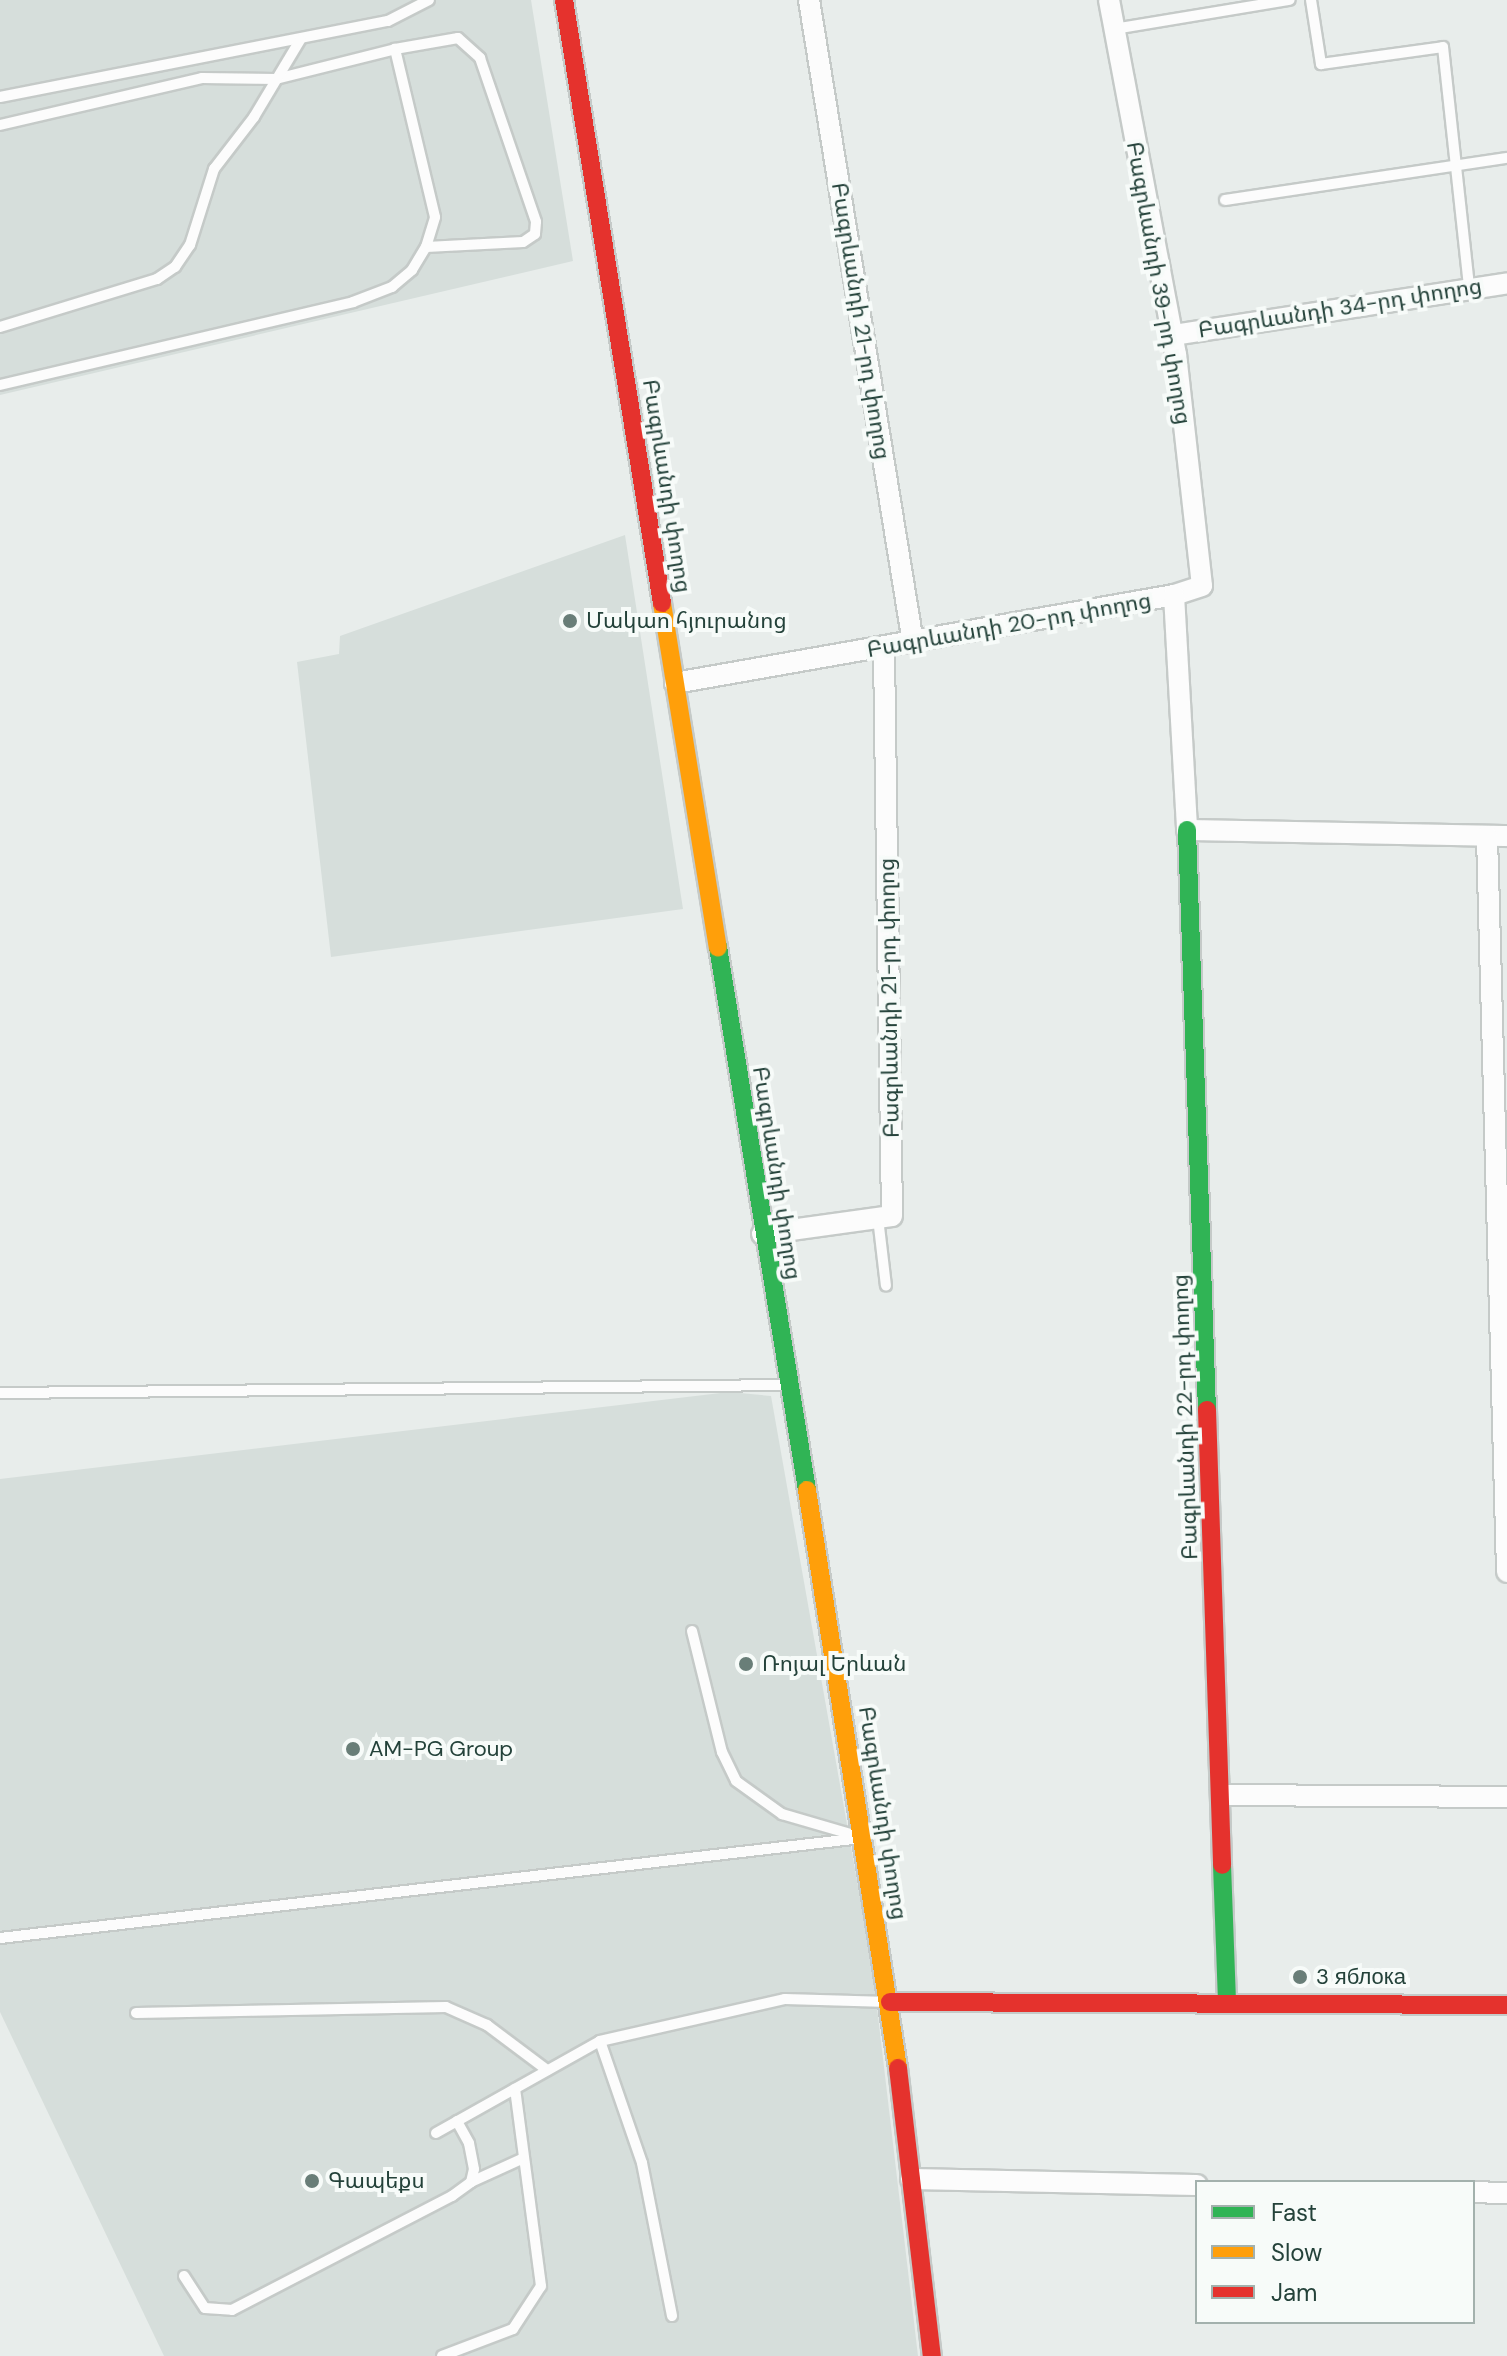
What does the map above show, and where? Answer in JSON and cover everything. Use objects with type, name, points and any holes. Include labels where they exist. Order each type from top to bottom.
[{"type":"main road","name":"Բագրևանդի փողոց","points":[[564,0],[762,1234],[890,2002],[932,2356]]},
{"type":"main road","name":"Բագրևանդի 22-րդ փողոց","points":[[1187,830],[1223,1795],[1227,2002]]},
{"type":"main road","points":[[890,2002],[1507,2005]]},
{"type":"street","name":"Բագրևանդի 21-րդ փողոց","points":[[809,0],[913,643]]},
{"type":"street","name":"Բագրևանդի 39-րդ փողոց","points":[[1109,0],[1173,335],[1202,586],[1174,595]]},
{"type":"street","name":"Բագրևանդի 34-րդ փողոց","points":[[1173,335],[1469,286],[1507,283]]},
{"type":"street","name":"Բագրևանդի 20-րդ փողոց","points":[[675,683],[1174,595],[1187,830]]},
{"type":"street","name":"Բագրևանդի 21-րդ փողոց","points":[[878,1218],[892,1216],[884,648]]},
{"type":"street","points":[[1187,830],[1497,836],[1507,1572]]},
{"type":"street","points":[[762,1234],[878,1218]]},
{"type":"street","points":[[1223,1795],[1507,1797]]},
{"type":"street","points":[[911,2179],[1195,2185]]},
{"type":"street","points":[[1475,2192],[1507,2193]]},
{"type":"lane","points":[[0,97],[388,21],[429,0]]},
{"type":"lane","points":[[1114,29],[1290,0]]},
{"type":"lane","points":[[1311,0],[1321,64],[1443,47],[1469,286]]},
{"type":"lane","points":[[0,125],[202,78],[276,79],[395,49],[458,38],[471,45],[536,222],[535,234],[523,242],[426,247]]},
{"type":"lane","points":[[0,327],[157,279],[175,267],[190,245],[214,169],[300,40]]},
{"type":"lane","points":[[0,385],[353,302],[392,287],[412,270],[426,247],[435,217],[395,49]]},
{"type":"lane","points":[[1225,200],[1455,163],[1507,158]]},
{"type":"lane","points":[[878,1218],[886,1286]]},
{"type":"lane","points":[[0,1393],[787,1385]]},
{"type":"lane","points":[[692,1631],[722,1752],[736,1781],[782,1814],[863,1838]]},
{"type":"lane","points":[[0,1938],[863,1838]]},
{"type":"lane","points":[[436,2133],[600,2041],[785,1999],[890,2002]]},
{"type":"lane","points":[[136,2013],[446,2007],[487,2025],[547,2070]]},
{"type":"lane","points":[[600,2041],[642,2163],[672,2316]]},
{"type":"lane","points":[[442,2356],[513,2329],[541,2286],[515,2089]]},
{"type":"lane","points":[[457,2121],[469,2143],[471,2182]]},
{"type":"lane","points":[[184,2276],[205,2308],[232,2310],[471,2182],[524,2158]]},
{"type":"shaded area","points":[[0,0],[531,0],[573,261],[0,395]]},
{"type":"shaded area","points":[[625,535],[683,909],[331,957],[297,662],[339,654],[340,636]]},
{"type":"shaded area","points":[[729,1392],[771,1396],[872,1965],[918,2356],[164,2356],[0,2012],[0,1479]]},
{"type":"traffic: fast","points":[[1187,830],[1207,1410]]},
{"type":"traffic: fast","points":[[718,947],[807,1490]]},
{"type":"traffic: fast","points":[[1222,1865],[1227,2002]]},
{"type":"traffic: slow","points":[[662,603],[718,947]]},
{"type":"traffic: slow","points":[[807,1490],[898,2068]]},
{"type":"traffic: jam","points":[[564,0],[662,603]]},
{"type":"traffic: jam","points":[[1207,1410],[1222,1865]]},
{"type":"traffic: jam","points":[[890,2002],[1507,2005]]},
{"type":"traffic: jam","points":[[898,2068],[932,2356]]},
{"type":"place","name":"Մակաո հյուրանոց","points":[[570,621]]},
{"type":"place","name":"Ռոյալ Երևան","points":[[746,1664]]},
{"type":"place","name":"AM-PG Group","points":[[353,1749]]},
{"type":"place","name":"3 яблока","points":[[1300,1977]]},
{"type":"place","name":"Գապեքս","points":[[312,2181]]}]
